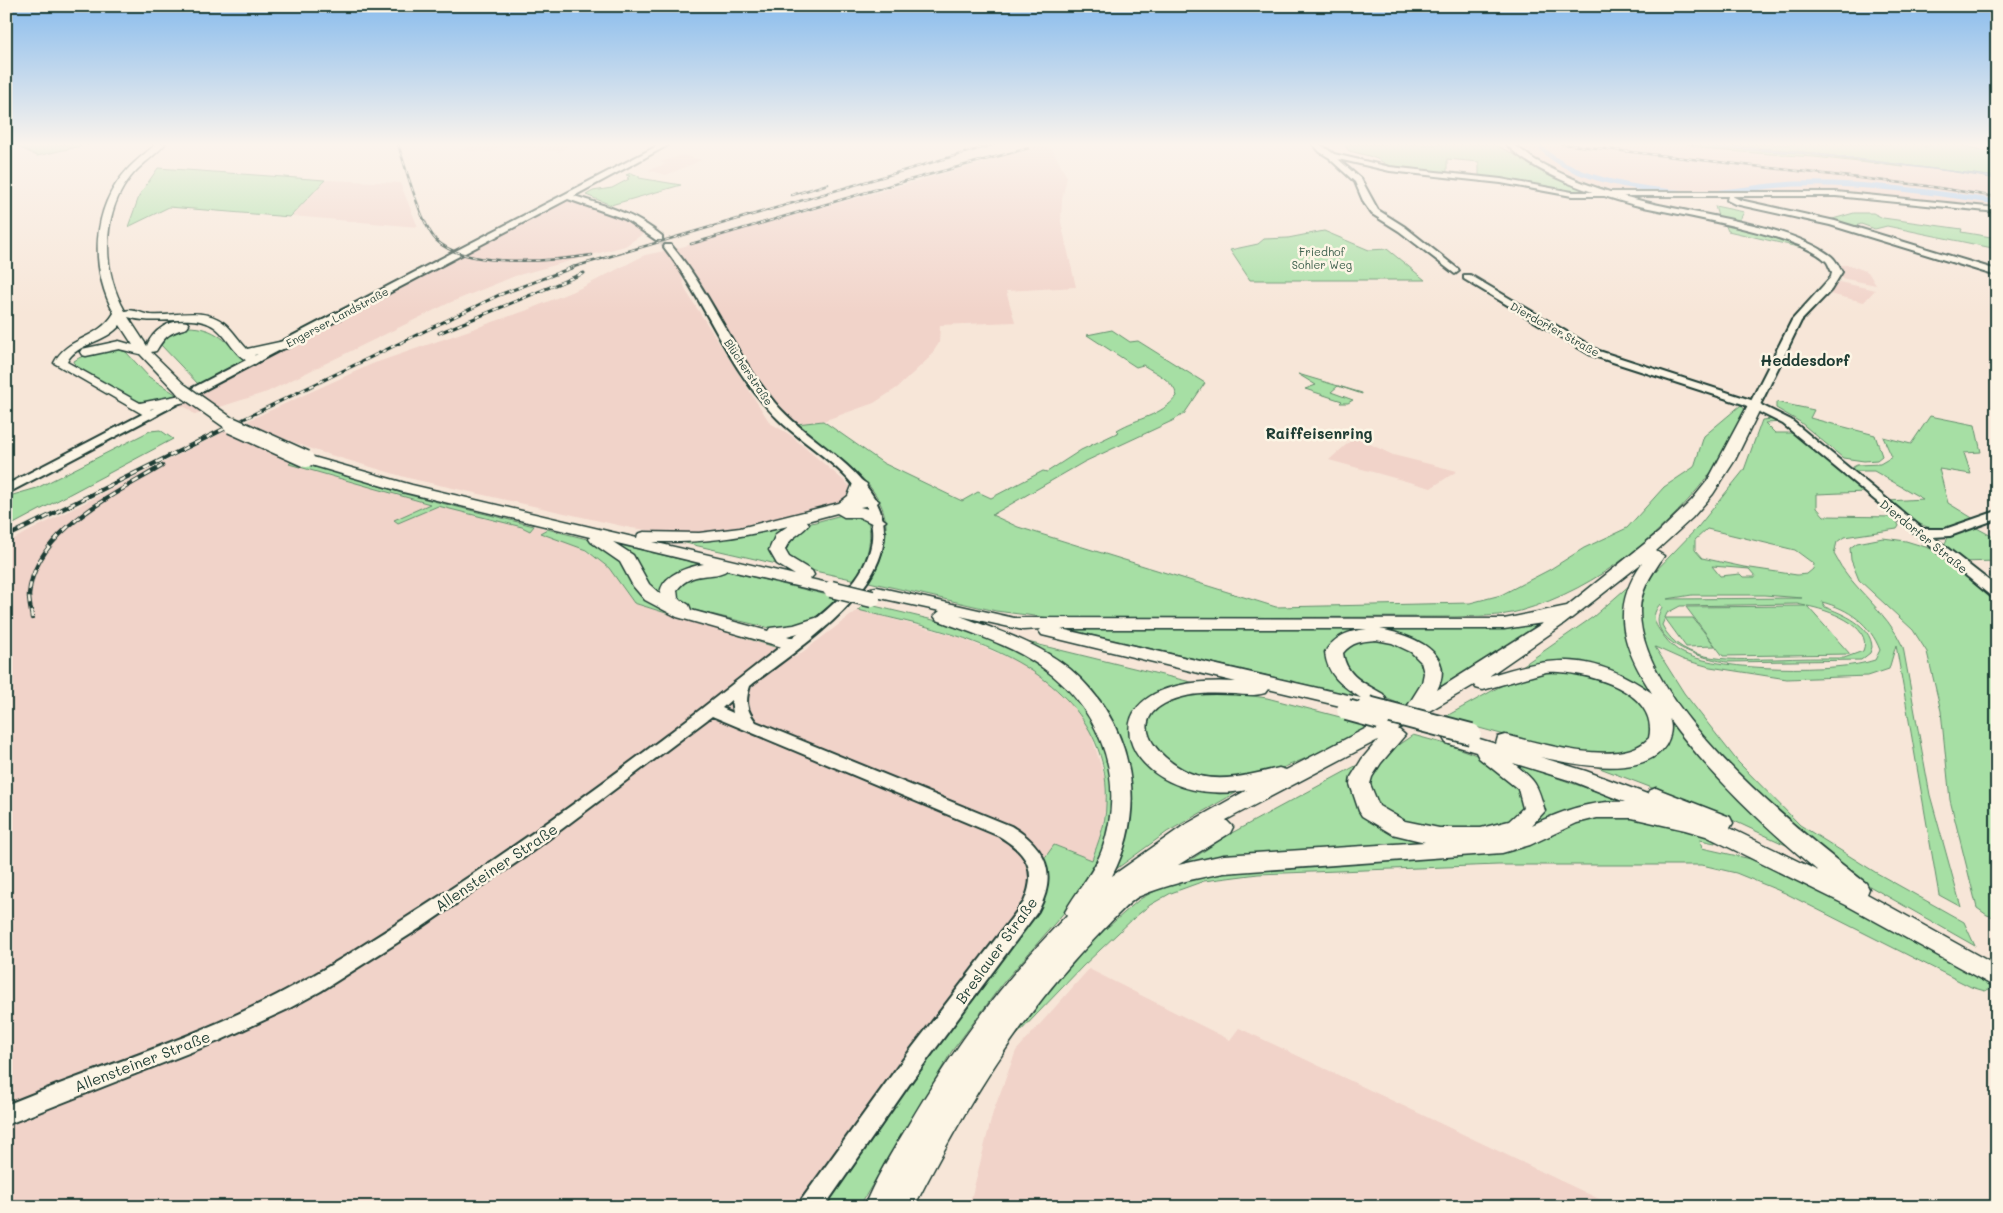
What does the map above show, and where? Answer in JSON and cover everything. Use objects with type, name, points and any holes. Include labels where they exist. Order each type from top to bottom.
[{"type":"highway","points":[[119,201],[110,242],[112,269],[124,314],[147,350],[185,392],[208,411],[242,432],[310,456],[554,520],[639,536],[806,575],[834,586]]},
{"type":"highway","points":[[124,314],[150,320],[205,319],[216,323],[253,354],[284,345]]},
{"type":"highway","points":[[124,314],[110,331],[71,350],[61,358],[61,365],[130,403],[152,410],[185,392]]},
{"type":"highway","points":[[147,350],[156,336],[174,328],[203,324],[221,329]]},
{"type":"highway","points":[[78,374],[71,368],[71,363],[74,358],[88,352],[118,346],[147,350]]},
{"type":"highway","points":[[1758,407],[1734,470],[1656,556],[1637,584],[1631,611],[1634,635],[1650,674],[1697,742],[1740,790],[1789,836],[1858,889]]},
{"type":"highway","points":[[806,575],[780,557],[777,550],[779,541],[796,526],[844,509],[855,498],[859,484]]},
{"type":"highway","points":[[639,536],[687,538],[725,536],[844,509],[862,507],[871,501]]},
{"type":"highway","points":[[878,1207],[927,1116],[974,1041],[1019,981],[1065,931],[1111,889],[1164,848],[1226,810],[1304,769],[1415,716],[1490,668],[1581,604],[1700,507]]},
{"type":"highway","points":[[844,509],[862,512],[878,521]]},
{"type":"highway","points":[[554,520],[582,530],[740,568],[1012,623],[1372,703],[1415,716],[1461,737],[1508,767],[1530,789],[1535,805],[1534,813],[1524,825],[1494,834],[1432,836],[1398,828],[1380,818],[1364,801],[1360,784],[1368,766],[1395,735]]},
{"type":"highway","points":[[582,530],[623,555],[631,564],[646,591],[666,606],[683,613],[793,644]]},
{"type":"highway","points":[[898,1207],[951,1108],[1030,991],[1078,938],[1126,894],[1176,855],[1234,819],[1395,735],[1483,684],[1563,630],[1656,556]]},
{"type":"highway","points":[[740,568],[715,568],[689,573],[675,580],[668,592],[668,596],[676,606],[689,612],[776,632],[789,638],[793,644]]},
{"type":"highway","points":[[874,595],[931,612],[1461,737],[1580,776],[1719,832],[1997,968]]},
{"type":"highway","points":[[1012,623],[1504,624],[1537,619],[1581,604]]},
{"type":"highway","points":[[931,612],[1012,642],[1051,664],[1069,678],[1088,698],[1113,739],[1120,760],[1123,785],[1118,835],[1106,864],[1065,931]]},
{"type":"highway","points":[[776,632],[796,630],[822,621]]},
{"type":"highway","points":[[1372,703],[1350,684],[1336,668],[1332,656],[1339,643],[1363,634],[1389,636],[1413,646],[1427,657],[1433,671],[1433,678],[1415,716]]},
{"type":"highway","points":[[1461,737],[1502,742],[1579,756],[1618,759],[1636,756],[1650,750],[1659,741],[1661,729],[1655,709],[1643,696],[1616,678],[1593,670],[1569,666],[1552,666],[1483,684]]},
{"type":"highway","points":[[1258,689],[1200,688],[1179,690],[1161,697],[1147,708],[1140,718],[1138,732],[1141,745],[1158,766],[1176,776],[1200,784],[1237,784],[1304,769]]},
{"type":"highway","points":[[1502,742],[1611,778],[1759,840],[1858,889],[1950,946],[1997,978]]},
{"type":"highway","points":[[1126,894],[1187,871],[1224,864],[1502,845],[1528,837],[1581,813],[1597,811],[1636,812],[1719,832]]},
{"type":"main road","points":[[1630,201],[1712,220]]},
{"type":"main road","points":[[1631,201],[1801,243],[1821,252],[1835,265],[1835,278],[1799,318],[1787,337],[1777,362],[1771,370],[1758,407]]},
{"type":"main road","name":"Dierdorfer Straße","points":[[1781,418],[1853,476]]},
{"type":"street","name":"Engerser Landstraße","points":[[284,345],[559,201]]},
{"type":"street","points":[[581,201],[651,229],[659,238]]},
{"type":"street","name":"Dierdorfer Straße","points":[[1367,201],[1375,212],[1399,227],[1455,271],[1451,273],[1454,276],[1467,277],[1595,353],[1733,396],[1745,405],[1783,415],[1806,431],[1843,463],[1853,476],[1920,534],[1997,594]]},
{"type":"street","points":[[1643,201],[1654,207]]},
{"type":"street","points":[[1735,201],[1839,225],[1997,273]]},
{"type":"street","points":[[1898,201],[1997,210]]},
{"type":"street","name":"Blücherstraße","points":[[668,247],[684,267],[708,310],[766,399],[797,432],[843,468],[859,484],[871,501]]},
{"type":"street","points":[[185,392],[253,354]]},
{"type":"street","points":[[1733,396],[1750,396],[1758,407],[1781,418]]},
{"type":"street","points":[[6,490],[152,410]]},
{"type":"street","name":"Allensteiner Straße","points":[[6,1115],[226,1029],[275,1006],[320,981],[511,858],[710,709],[851,596],[866,577],[877,549],[878,521],[871,501]]},
{"type":"street","points":[[1920,534],[1946,533],[1997,516]]},
{"type":"street","points":[[743,683],[738,699],[738,709],[741,716],[750,725]]},
{"type":"street","name":"Breslauer Straße","points":[[710,709],[1005,831],[1029,848],[1040,871],[1039,890],[1032,906],[906,1072],[810,1207]]},
{"type":"shaded area","points":[[306,201],[407,201],[418,227],[292,216]]},
{"type":"shaded area","points":[[567,201],[595,206],[649,230],[625,246],[515,276],[449,303],[267,392],[195,415],[187,408],[178,405],[458,259],[467,250]]},
{"type":"shaded area","points":[[846,201],[1062,201],[1061,222],[1076,287],[1006,291],[1015,322],[940,325],[939,343],[929,358],[897,388],[874,403],[823,421],[796,424],[785,414],[749,366],[695,274],[674,249]]},
{"type":"shaded area","points":[[1937,201],[1997,201],[1997,207]]},
{"type":"shaded area","points":[[669,250],[677,262],[686,291],[770,423],[789,434],[850,486],[850,499],[826,509],[729,532],[689,535],[631,528],[408,478],[317,451],[272,434],[247,421],[372,364],[525,311],[583,287],[645,255]]},
{"type":"shaded area","points":[[1840,265],[1850,265],[1868,272],[1876,285],[1841,278]]},
{"type":"shaded area","points":[[1839,282],[1875,290],[1864,302],[1829,294]]},
{"type":"shaded area","points":[[227,430],[295,459],[290,464],[431,504],[398,523],[438,506],[522,527],[530,531],[534,526],[547,529],[540,533],[579,546],[609,568],[634,603],[775,647],[796,657],[858,610],[956,636],[1021,663],[1045,679],[1081,714],[1090,730],[1105,779],[1106,805],[1101,834],[1092,860],[1054,845],[1044,859],[1048,880],[1042,901],[821,1207],[6,1207],[6,543]]},
{"type":"shaded area","points":[[1355,437],[1393,455],[1457,471],[1431,488],[1329,460]]},
{"type":"shaded area","points":[[1089,969],[1230,1040],[1239,1028],[1616,1207],[969,1207],[993,1112],[1016,1051]]},
{"type":"green space","points":[[138,201],[306,201],[290,217],[169,207],[128,227]]},
{"type":"green space","points":[[600,201],[626,201],[611,205]]},
{"type":"green space","points":[[1715,206],[1744,212],[1738,223],[1719,220]]},
{"type":"green space","points":[[1854,213],[1873,213],[1883,218],[1962,229],[1961,232],[1997,238],[1997,249],[1887,226],[1875,229],[1861,224],[1852,227],[1829,220]]},
{"type":"green space","points":[[1725,224],[1787,240],[1811,250],[1728,231]]},
{"type":"green space","name":"Friedhof Sohler Weg","points":[[1324,231],[1369,250],[1387,249],[1425,280],[1250,280],[1230,250],[1258,244],[1264,239],[1288,238]]},
{"type":"green space","points":[[187,327],[206,330],[220,337],[246,361],[201,387],[159,343],[165,334]]},
{"type":"green space","points":[[1112,330],[1130,342],[1138,341],[1205,383],[1184,414],[1084,462],[992,515],[1018,527],[1276,607],[1470,603],[1501,595],[1549,570],[1584,548],[1627,528],[1664,487],[1694,467],[1704,436],[1741,405],[1746,411],[1717,464],[1677,512],[1655,534],[1604,572],[1577,588],[1549,601],[1512,613],[1455,617],[1050,618],[996,611],[869,582],[882,553],[886,529],[882,508],[872,489],[857,473],[797,424],[823,421],[883,463],[962,501],[978,492],[991,498],[1043,471],[1047,472],[1081,450],[1119,432],[1117,430],[1156,413],[1177,396],[1172,386],[1159,375],[1143,365],[1136,367],[1087,335]]},
{"type":"green space","points":[[114,348],[126,352],[149,377],[177,395],[147,404],[124,396],[75,367],[74,361],[83,356]]},
{"type":"green space","points":[[1298,374],[1362,393],[1362,394],[1338,386],[1331,392],[1353,400],[1348,403],[1340,403],[1342,401],[1305,389],[1316,385]]},
{"type":"green space","points":[[1776,402],[1814,410],[1810,418],[1875,435],[1882,456],[1877,460],[1864,461],[1843,458],[1800,422],[1776,408]]},
{"type":"green space","points":[[1930,416],[1975,425],[1981,452],[1964,453],[1971,474],[1939,469],[1948,503],[1974,519],[1947,527],[1928,527],[1910,518],[1888,501],[1923,499],[1874,471],[1852,471],[1853,467],[1857,465],[1880,464],[1892,457],[1883,437],[1911,444]]},
{"type":"green space","points":[[1774,419],[1785,422],[1765,423],[1775,433],[1799,433],[1866,492],[1817,494],[1817,508],[1824,516],[1895,517],[1899,526],[1897,529],[1844,537],[1837,542],[1834,554],[1841,567],[1888,622],[1903,647],[1930,795],[1961,907],[1939,895],[1896,645],[1889,669],[1868,676],[1787,679],[1710,667],[1684,660],[1655,647],[1684,693],[1738,762],[1800,825],[1875,872],[1964,922],[1975,946],[1864,883],[1787,828],[1721,763],[1649,664],[1637,611],[1644,583],[1698,527],[1744,470],[1762,420]],"holes":[[[1707,529],[1795,550],[1814,564],[1813,569],[1807,574],[1797,575],[1702,558],[1695,550],[1695,540]],[[1712,566],[1749,569],[1756,577],[1743,577],[1740,574],[1720,576]],[[1692,595],[1764,595],[1802,598],[1667,599]],[[1822,602],[1850,613],[1864,625],[1871,633],[1880,650],[1875,660],[1834,667],[1808,668],[1751,667],[1702,660],[1685,654],[1674,647],[1660,631],[1654,618],[1660,604],[1662,607],[1658,619],[1660,630],[1668,639],[1691,653],[1717,660],[1727,662],[1861,660],[1870,653],[1872,647],[1870,639],[1867,632],[1848,617],[1825,607]],[[1797,604],[1806,606],[1686,607],[1723,656],[1850,654],[1807,606],[1836,615],[1855,626],[1861,633],[1864,642],[1863,651],[1844,658],[1728,659],[1712,657],[1697,654],[1683,648],[1671,638],[1662,625],[1667,613],[1680,606]]]},
{"type":"green space","points":[[160,430],[173,439],[6,528],[6,497],[37,488],[150,431]]},
{"type":"green space","points":[[295,459],[401,493],[534,526],[530,531],[522,527],[438,506],[398,523],[394,520],[430,504],[289,464]]},
{"type":"green space","points":[[849,513],[866,517],[870,532],[866,558],[856,580],[810,570],[784,556],[783,541],[808,524]]},
{"type":"green space","points":[[788,524],[791,526],[785,530],[781,565],[668,539]]},
{"type":"green space","points":[[1975,527],[1997,539],[1997,561],[1960,562],[1947,550],[1945,543],[1949,536]]},
{"type":"green space","points":[[547,529],[587,539],[614,553],[642,592],[774,643],[775,647],[634,603],[609,568],[586,550],[540,533]]},
{"type":"green space","points":[[1883,538],[1906,541],[1932,549],[1997,602],[1997,918],[1987,915],[1977,908],[1950,800],[1941,711],[1927,652],[1913,630],[1859,580],[1851,560],[1850,548],[1857,543]]},
{"type":"green space","points":[[607,542],[709,566],[693,569],[665,603]]},
{"type":"green space","points":[[718,570],[840,598],[810,621],[796,627],[774,629],[685,608],[672,591],[678,582]]},
{"type":"green space","points":[[1631,584],[1638,660],[1803,853],[1715,812],[1579,760],[1628,761],[1667,723],[1604,671],[1515,671],[1593,617]]},
{"type":"green space","points":[[866,604],[950,624],[990,637],[1043,664],[1088,706],[1116,766],[1107,849],[1080,894],[1003,983],[952,1051],[859,1207],[821,1207],[842,1171],[1042,901],[1048,880],[1044,859],[1054,845],[1092,860],[1106,812],[1105,776],[1098,749],[1086,725],[1071,704],[1051,685],[1005,655],[965,638],[858,610]]},
{"type":"green space","points":[[1665,618],[1693,618],[1715,646],[1686,647]]},
{"type":"green space","points":[[1542,622],[1435,690],[1438,679],[1396,635],[1332,644],[1368,699],[1062,628]]},
{"type":"green space","points":[[1015,639],[1195,683],[1161,691],[1142,702],[1134,715],[1131,729],[1134,748],[1140,756],[1173,781],[1188,787],[1239,791],[1167,832],[1108,875],[1118,855],[1106,714]]},
{"type":"green space","points":[[1360,639],[1392,640],[1422,658],[1428,674],[1420,691],[1405,706],[1355,682],[1338,654]]},
{"type":"green space","points":[[1583,671],[1639,697],[1655,727],[1644,748],[1595,755],[1519,739],[1443,718],[1517,677],[1532,672]]},
{"type":"green space","points":[[1217,691],[1267,698],[1371,725],[1316,754],[1268,774],[1200,781],[1151,754],[1144,720],[1167,698]]},
{"type":"green space","points":[[1413,735],[1482,757],[1519,781],[1529,811],[1498,830],[1414,831],[1368,799],[1369,773],[1392,749]]},
{"type":"green space","points":[[1511,762],[1647,809],[1624,808],[1526,836],[1174,871],[1228,835],[1361,763],[1356,778],[1401,834],[1531,826],[1538,819],[1541,811]]},
{"type":"green space","points":[[1592,816],[1648,817],[1716,838],[1715,843],[1700,840],[1702,848],[1751,859],[1802,880],[1989,982],[1991,988],[1985,991],[1971,987],[1785,893],[1736,873],[1702,865],[1498,865],[1258,874],[1204,881],[1171,893],[1150,905],[1083,966],[1013,1039],[1022,1023],[1074,960],[1100,934],[1140,899],[1181,877],[1318,861]]},
{"type":"waterway","points":[[1988,201],[1997,202]]},
{"type":"tunnel","points":[[659,238],[668,247]]},
{"type":"railway","points":[[417,201],[430,232],[436,240],[449,249],[467,255],[511,261],[534,261],[592,255]]},
{"type":"railway","points":[[570,268],[801,201]]},
{"type":"railway","points":[[691,244],[838,201]]},
{"type":"railway","points":[[229,426],[499,295],[574,267]]},
{"type":"railway","points":[[439,333],[584,273]]},
{"type":"railway","points":[[6,537],[232,425]]},
{"type":"railway","points":[[32,618],[29,595],[34,572],[45,552],[79,517],[162,466]]},
{"type":"district","name":"Heddesdorf","points":[[1805,360]]},
{"type":"district","name":"Raiffeisenring","points":[[1319,433]]}]
